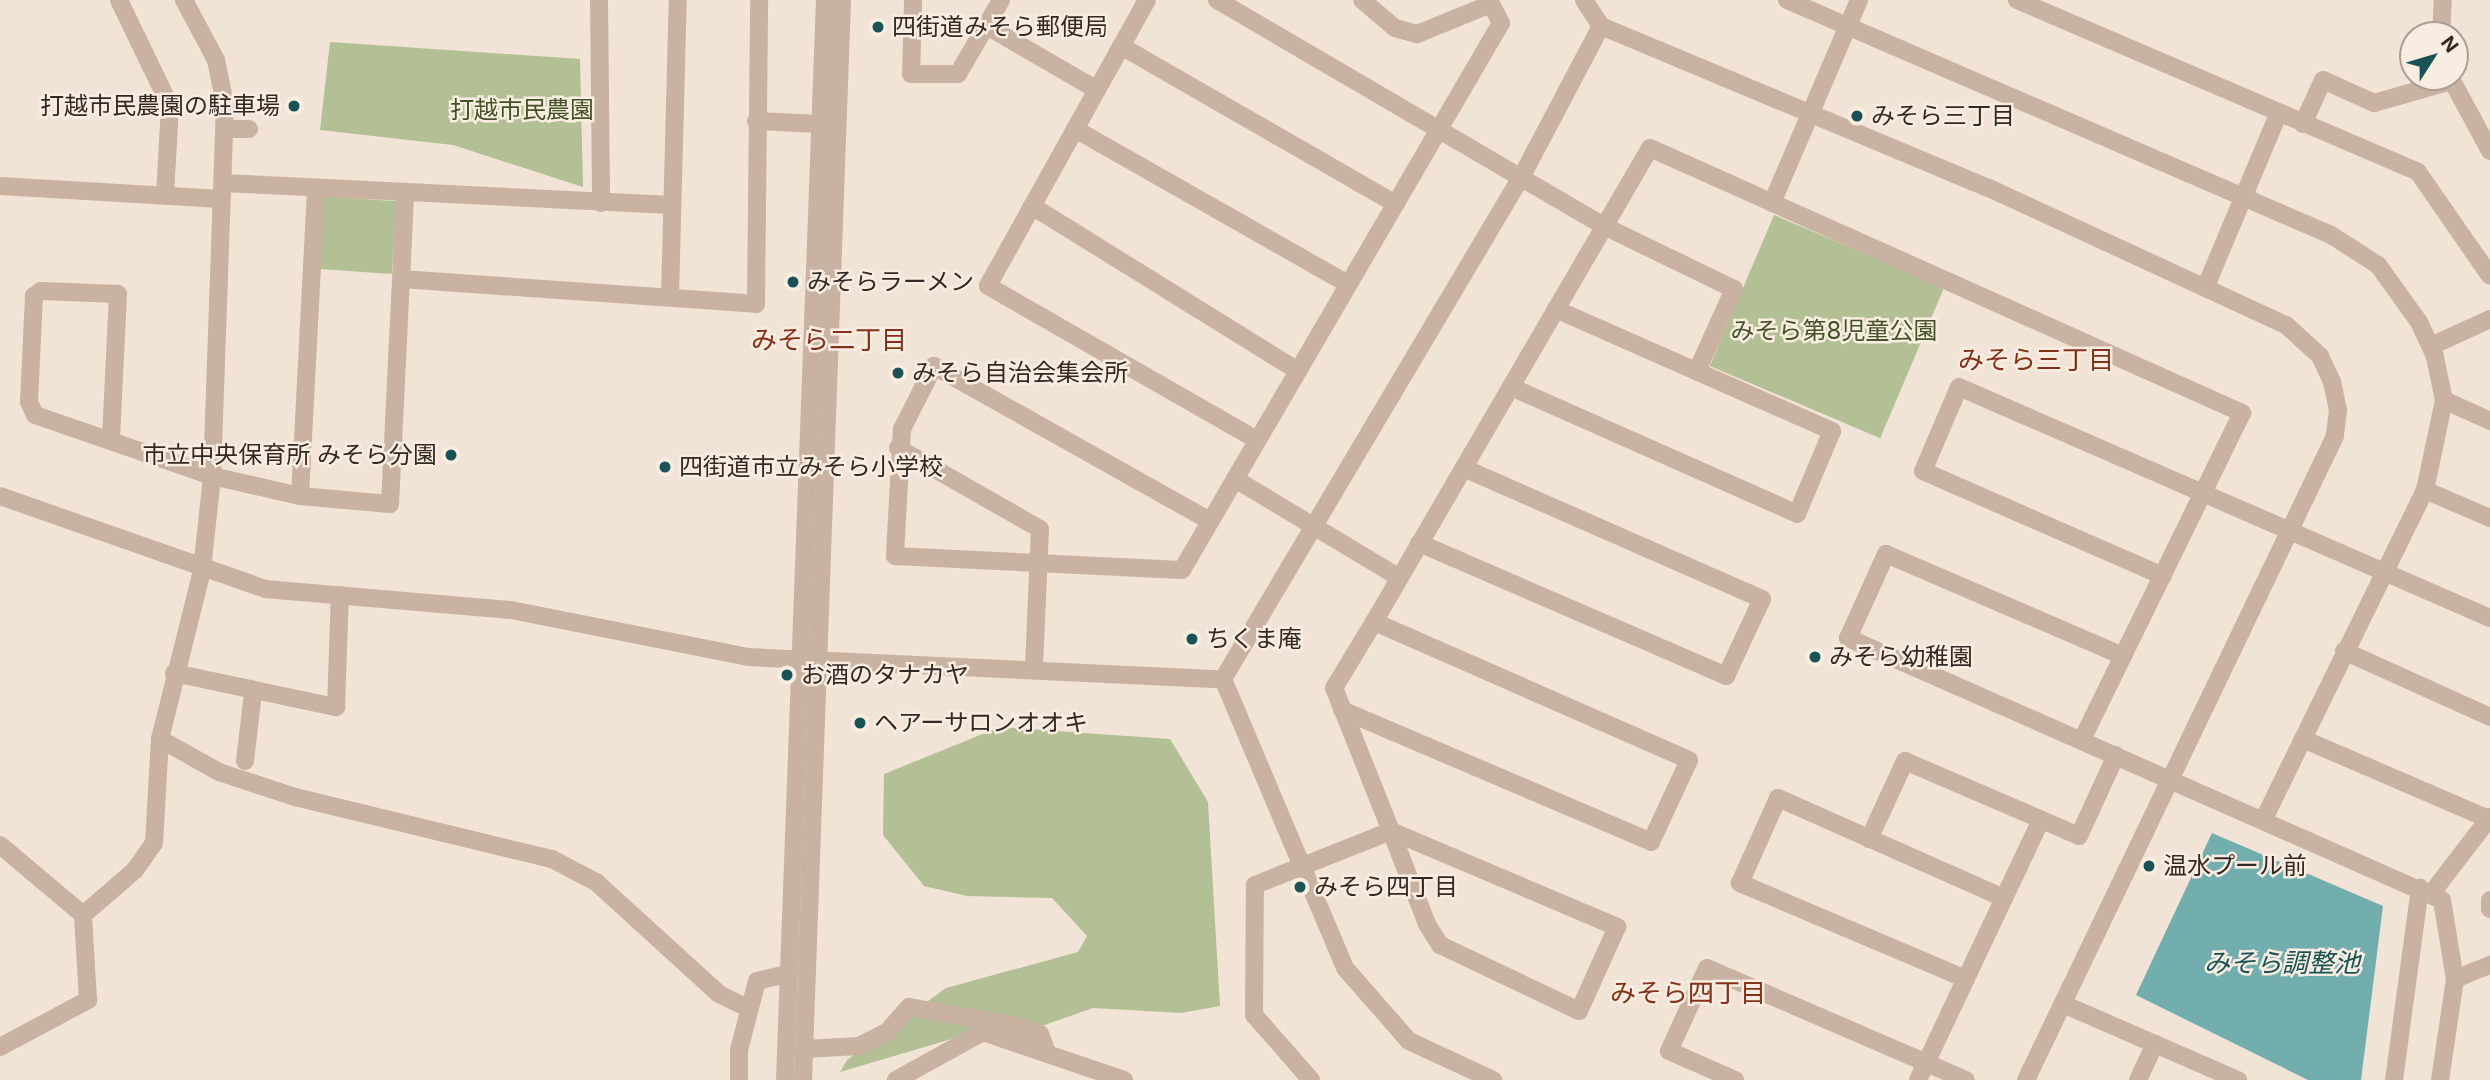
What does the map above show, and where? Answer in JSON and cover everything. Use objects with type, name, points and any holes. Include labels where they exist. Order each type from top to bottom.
[{"type":"street","points":[[119,0],[170,106],[165,196]]},
{"type":"street","points":[[83,915],[135,870],[154,842],[160,739],[174,673],[202,570],[212,476],[226,129],[216,60],[184,0]]},
{"type":"street","points":[[599,0],[601,203]]},
{"type":"street","points":[[670,296],[678,0]]},
{"type":"street","points":[[401,279],[756,304],[759,0]]},
{"type":"street","points":[[785,1080],[797,659],[825,0]]},
{"type":"street","points":[[803,1075],[821,661],[842,0]]},
{"type":"street","points":[[912,0],[911,74],[958,74],[1001,0]]},
{"type":"street","points":[[1147,0],[988,286],[1257,440]]},
{"type":"street","points":[[1217,0],[1523,174],[1604,226],[1734,289],[1697,372]]},
{"type":"street","points":[[1210,521],[933,366],[898,448],[895,556],[1182,570],[1501,23],[1492,4],[1417,34],[1395,28],[1363,0]]},
{"type":"street","points":[[1584,0],[1601,26],[1811,111],[2206,286],[2303,337],[2332,382],[2334,436],[2173,780],[2026,1080]]},
{"type":"street","points":[[1787,0],[2331,235],[2378,265],[2431,346],[2444,400],[2425,491],[2344,651],[2264,819]]},
{"type":"street","points":[[1772,203],[1844,26],[1859,0]]},
{"type":"street","points":[[2017,0],[2278,115],[2418,172],[2490,276]]},
{"type":"street","points":[[2442,21],[2443,0]]},
{"type":"street","points":[[987,26],[1097,90]]},
{"type":"street","points":[[1223,679],[1523,174],[1601,26]]},
{"type":"street","points":[[1121,46],[1396,204]]},
{"type":"street","points":[[2302,124],[2323,80],[2374,103],[2412,91]]},
{"type":"street","points":[[2458,91],[2490,151]]},
{"type":"street","points":[[2206,286],[2278,115]]},
{"type":"street","points":[[756,121],[820,124]]},
{"type":"street","points":[[226,129],[249,129]]},
{"type":"street","points":[[1075,129],[1349,284]]},
{"type":"street","points":[[1311,1080],[1268,1034],[1252,1003],[1255,885],[1391,831],[1617,927],[1579,1011],[1440,945],[1391,831],[1335,688],[1650,148],[2242,412],[2082,740]]},
{"type":"street","points":[[0,186],[165,196],[222,191],[316,189],[671,205]]},
{"type":"street","points":[[300,496],[316,189]]},
{"type":"street","points":[[111,438],[118,294],[37,292],[30,411],[212,476],[300,496],[390,504],[405,193]]},
{"type":"street","points":[[1032,206],[1298,371]]},
{"type":"street","points":[[1511,387],[1797,514],[1832,431],[1556,309]]},
{"type":"street","points":[[2431,346],[2490,319]]},
{"type":"street","points":[[2163,576],[1923,471],[1959,387],[2490,618]]},
{"type":"street","points":[[2444,400],[2490,421]]},
{"type":"street","points":[[898,448],[1040,529],[1034,667]]},
{"type":"street","points":[[1419,543],[1726,676],[1762,599],[1463,468]]},
{"type":"street","points":[[1235,479],[1316,525],[1399,578]]},
{"type":"street","points":[[2425,491],[2490,519]]},
{"type":"street","points":[[0,496],[202,570],[265,589],[511,610],[635,638],[797,659],[1034,667],[1223,679]]},
{"type":"street","points":[[2123,656],[1886,554],[1849,638],[2264,819],[2442,900],[2455,979],[2441,1073],[2456,1080]]},
{"type":"street","points":[[174,673],[253,693],[336,707],[340,595]]},
{"type":"street","points":[[1342,710],[1651,842],[1689,760],[1374,622]]},
{"type":"street","points":[[2344,651],[2490,717]]},
{"type":"street","points":[[1223,679],[1300,867],[1345,968],[1390,1026],[1493,1080]]},
{"type":"street","points":[[245,761],[253,693]]},
{"type":"street","points":[[160,739],[219,772],[295,797],[552,859],[596,882],[719,994],[748,1008]]},
{"type":"street","points":[[2303,739],[2489,818],[2426,891],[2394,1080]]},
{"type":"street","points":[[1870,839],[1905,761],[2079,836],[2116,755]]},
{"type":"street","points":[[1966,979],[1740,883],[1777,798],[2004,898]]},
{"type":"street","points":[[1918,1080],[2041,820]]},
{"type":"street","points":[[0,845],[83,915],[88,1000],[0,1048]]},
{"type":"street","points":[[2490,900],[2490,909]]},
{"type":"street","points":[[2455,979],[2490,965]]},
{"type":"street","points":[[1733,1080],[1669,1051],[1707,968],[1966,1080]]},
{"type":"street","points":[[739,1080],[748,1008],[757,981],[788,974]]},
{"type":"street","points":[[2063,1004],[2234,1079]]},
{"type":"street","points":[[804,1049],[859,1046],[888,1031],[909,1007],[1023,1027],[1040,1034],[1047,1052]]},
{"type":"street","points":[[896,1080],[984,1032],[1124,1080]]},
{"type":"street","points":[[2138,1080],[2155,1044]]},
{"type":"green space","name":"打越市民農園","points":[[330,42],[580,59],[583,187],[453,145],[320,130]]},
{"type":"green space","points":[[321,196],[397,201],[392,274],[316,269]]},
{"type":"green space","name":"みそら第8児童公園","points":[[1774,215],[1944,287],[1880,438],[1710,366]]},
{"type":"green space","points":[[1000,727],[1170,739],[1208,802],[1220,1006],[1181,1013],[1093,1008],[1039,1027],[965,1035],[840,1072],[847,1060],[946,988],[1078,952],[1087,936],[1052,898],[967,896],[924,886],[883,835],[884,774]]},
{"type":"water","name":"みそら調整池","points":[[2212,833],[2383,906],[2361,1080],[2308,1080],[2136,995]]},
{"type":"place","name":"四街道みそら郵便局","points":[[878,27]]},
{"type":"place","name":"打越市民農園の駐車場","points":[[294,106]]},
{"type":"place","name":"みそら三丁目","points":[[1857,116]]},
{"type":"place","name":"みそらラーメン","points":[[793,282]]},
{"type":"place","name":"みそら自治会集会所","points":[[898,373]]},
{"type":"place","name":"市立中央保育所 みそら分園","points":[[451,455]]},
{"type":"place","name":"四街道市立みそら小学校","points":[[665,467]]},
{"type":"place","name":"ちくま庵","points":[[1192,639]]},
{"type":"place","name":"みそら幼稚園","points":[[1815,657]]},
{"type":"place","name":"お酒のタナカヤ","points":[[787,675]]},
{"type":"place","name":"ヘアーサロンオオキ","points":[[860,723]]},
{"type":"place","name":"温水プール前","points":[[2149,866]]},
{"type":"place","name":"みそら四丁目","points":[[1300,887]]},
{"type":"district","name":"みそら二丁目","points":[[829,340]]},
{"type":"district","name":"みそら三丁目","points":[[2036,360]]},
{"type":"district","name":"みそら四丁目","points":[[1688,993]]}]
